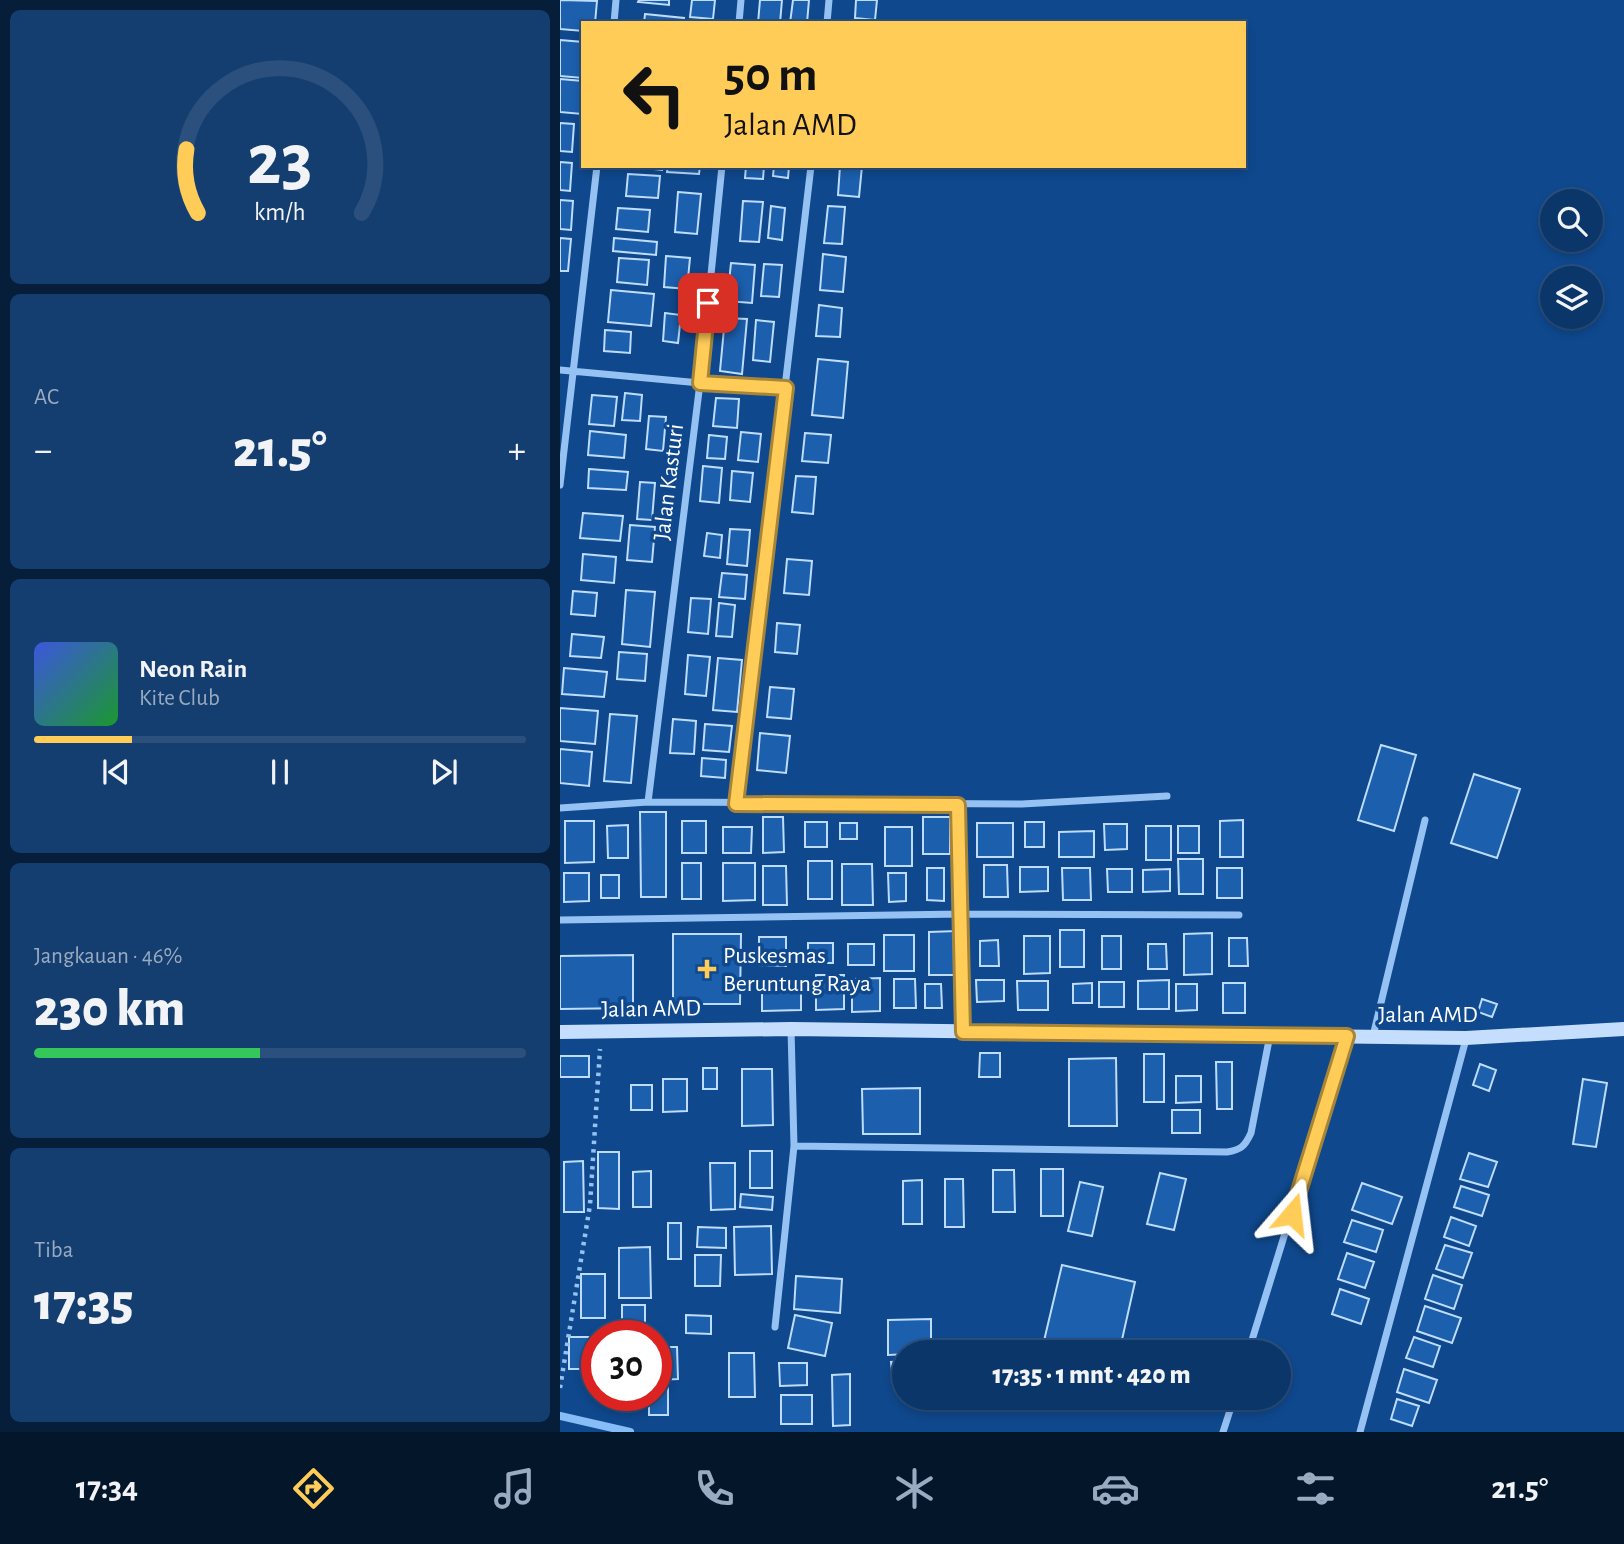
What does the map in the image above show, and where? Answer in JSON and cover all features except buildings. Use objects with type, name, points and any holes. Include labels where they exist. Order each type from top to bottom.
[{"type":"street","points":[[614,21],[617,0]]},
{"type":"street","points":[[738,21],[741,0]]},
{"type":"street","points":[[827,21],[829,0]]},
{"type":"street","points":[[560,485],[597,168]]},
{"type":"street","name":"Jalan Kasturi","points":[[648,802],[700,383],[722,168]]},
{"type":"street","points":[[736,804],[811,168]]},
{"type":"street","points":[[560,370],[786,388]]},
{"type":"street","points":[[560,808],[648,802],[1022,804],[1167,796]]},
{"type":"street","points":[[958,805],[963,1032]]},
{"type":"street","points":[[1373,1036],[1425,820]]},
{"type":"street","points":[[560,920],[1239,915]]},
{"type":"street","points":[[775,1327],[794,1146],[791,1029]]},
{"type":"street","name":"Jalan AMD","points":[[560,1032],[791,1029],[1466,1038],[1624,1029]]},
{"type":"street","points":[[794,1146],[1238,1150],[1246,1144],[1251,1133],[1270,1035]]},
{"type":"street","points":[[1252,1340],[1347,1036]]},
{"type":"street","points":[[1360,1432],[1466,1038]]},
{"type":"street","points":[[1223,1432],[1230,1410]]},
{"type":"path","points":[[560,1388],[590,1205],[599,1097],[601,1031]]},
{"type":"waterway","points":[[560,1416],[630,1432]]},
{"type":"place","name":"Puskesmas Beruntung Raya","points":[[707,969]]},
{"type":"route","points":[[708,303],[700,383],[786,388],[736,804],[958,805],[963,1032],[1347,1036],[1292,1214]]}]
